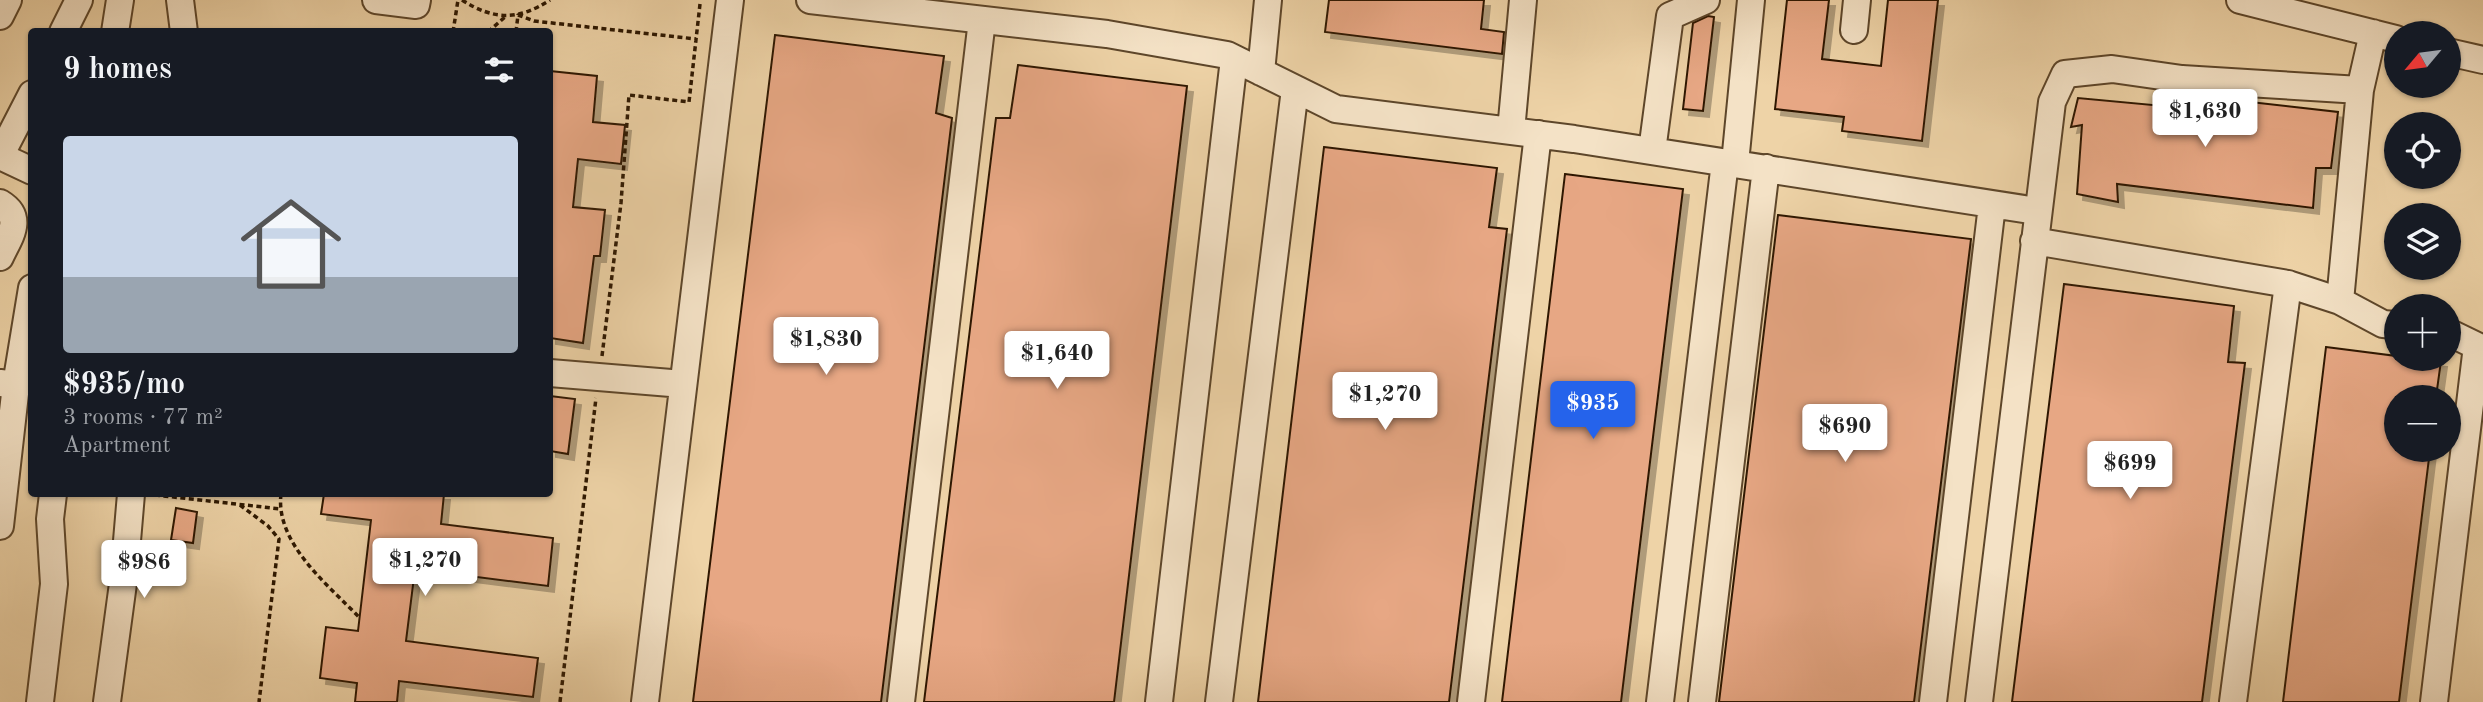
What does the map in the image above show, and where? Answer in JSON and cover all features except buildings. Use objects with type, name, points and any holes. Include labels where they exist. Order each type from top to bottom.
[{"type":"street","points":[[0,16],[8,0]]},
{"type":"street","points":[[65,28],[79,0]]},
{"type":"street","points":[[116,28],[121,0]]},
{"type":"street","points":[[180,0],[184,28]]},
{"type":"street","points":[[376,0],[416,5],[417,0]]},
{"type":"street","points":[[645,702],[730,0]]},
{"type":"street","points":[[810,0],[1107,34],[1227,55],[1336,109],[1538,134],[2037,211]]},
{"type":"street","points":[[1261,72],[1268,0]]},
{"type":"street","points":[[1511,131],[1523,0]]},
{"type":"street","points":[[1652,151],[1670,16],[1706,0]]},
{"type":"street","points":[[1660,702],[1708,297],[1730,163],[1751,0]]},
{"type":"street","points":[[1854,30],[1857,0]]},
{"type":"street","points":[[2240,0],[2384,36],[2360,90],[2340,301]]},
{"type":"street","points":[[901,702],[982,20]]},
{"type":"street","points":[[2461,55],[2483,60]]},
{"type":"street","points":[[1159,702],[1234,59]]},
{"type":"street","points":[[1979,702],[2037,211],[2052,102],[2065,74],[2112,69],[2182,79],[2360,90]]},
{"type":"street","points":[[1219,702],[1296,89]]},
{"type":"street","points":[[28,102],[0,156],[28,169]]},
{"type":"street","points":[[1471,702],[1538,134]]},
{"type":"street","points":[[1702,702],[1766,168]]},
{"type":"street","points":[[0,203],[8,208],[14,218],[0,257]]},
{"type":"street","points":[[1933,702],[1992,205]]},
{"type":"street","points":[[2034,241],[2288,284],[2340,301],[2384,324]]},
{"type":"street","points":[[2233,702],[2288,284]]},
{"type":"street","points":[[1708,297],[1751,301]]},
{"type":"street","points":[[0,526],[8,384],[28,304]]},
{"type":"street","points":[[2434,702],[2480,347],[2461,338]]},
{"type":"street","points":[[553,373],[683,384]]},
{"type":"street","points":[[40,702],[54,584],[50,519],[53,497]]},
{"type":"street","points":[[107,702],[124,576],[140,497]]},
{"type":"street","points":[[1678,552],[1720,557]]},
{"type":"path","points":[[454,28],[460,0],[492,14],[506,16],[536,9],[550,0]]},
{"type":"path","points":[[560,702],[621,203],[629,95],[689,102],[700,4]]},
{"type":"path","points":[[516,28],[518,15]]},
{"type":"path","points":[[518,15],[534,21],[696,39]]},
{"type":"path","points":[[492,28],[506,16]]},
{"type":"path","points":[[168,497],[281,509]]},
{"type":"path","points":[[281,497],[281,509],[290,534],[306,565],[359,617]]},
{"type":"path","points":[[240,505],[268,526],[279,539],[259,702]]},
{"type":"path","points":[[279,539],[290,534]]}]
